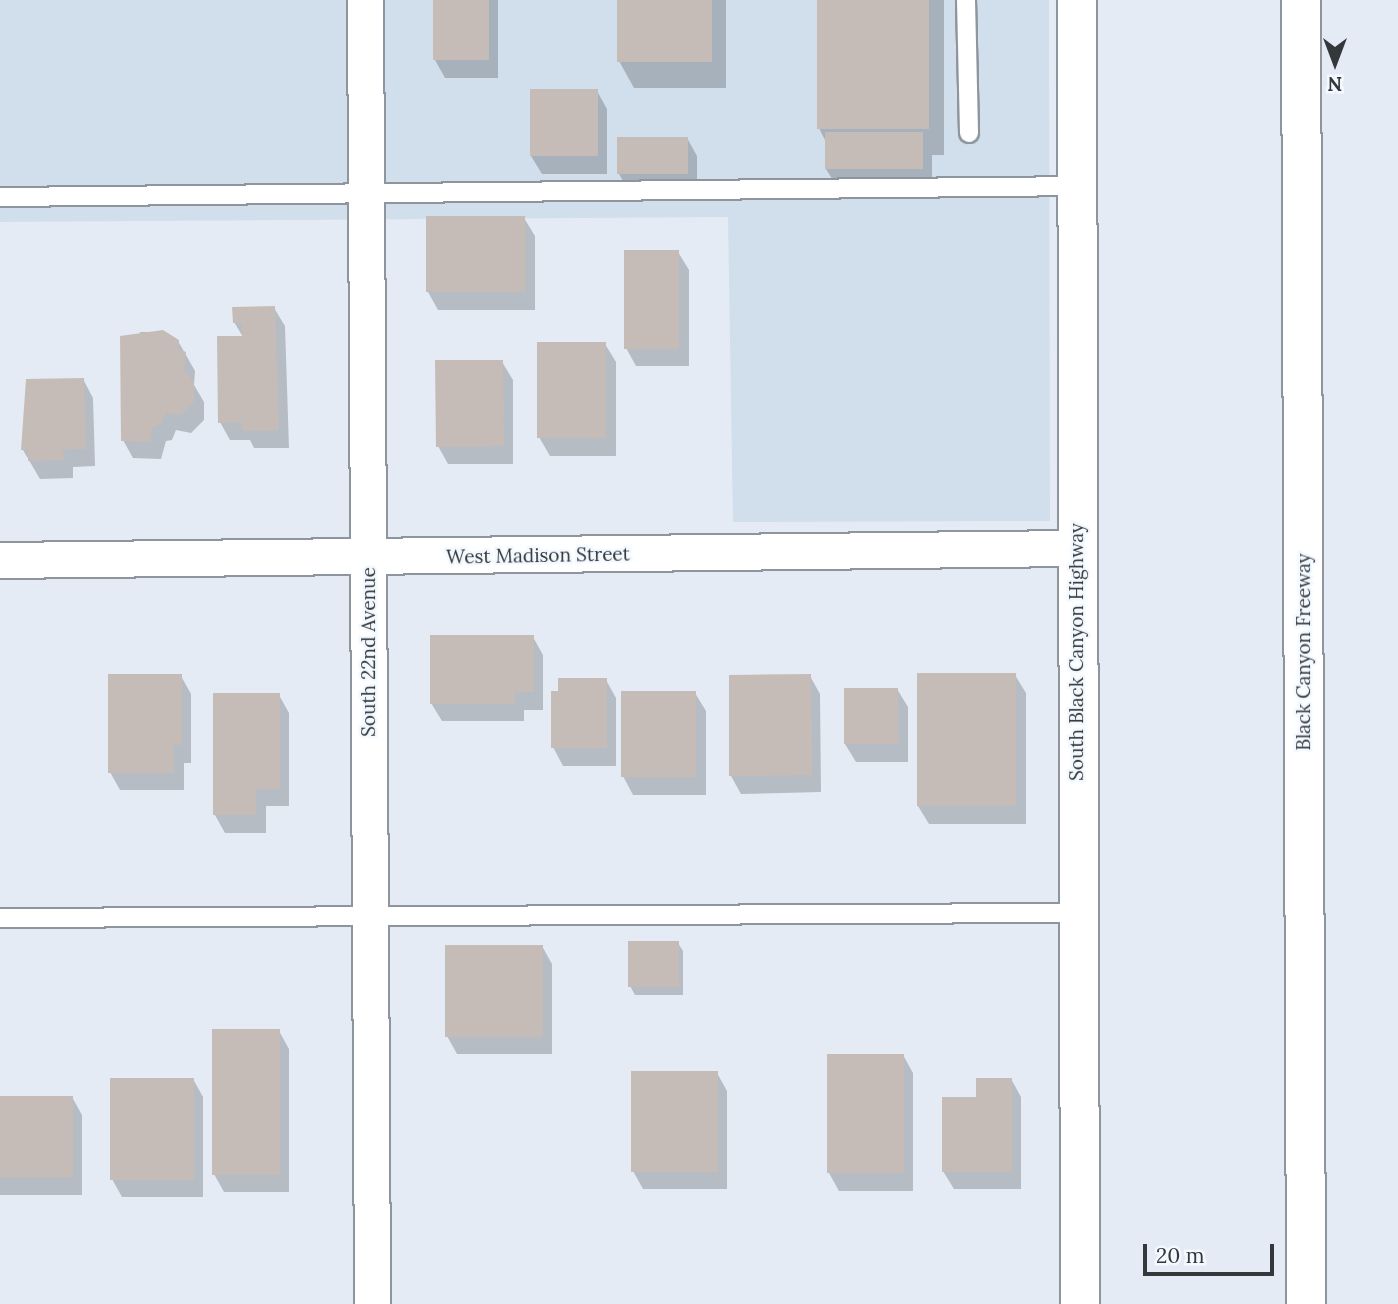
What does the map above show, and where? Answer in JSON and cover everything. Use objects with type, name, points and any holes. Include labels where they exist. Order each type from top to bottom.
[{"type":"main road","name":"South Black Canyon Highway","points":[[1077,0],[1076,548],[1080,1304]]},
{"type":"main road","name":"Black Canyon Freeway","points":[[1301,0],[1306,1304]]},
{"type":"main road","points":[[1281,1304],[1306,1209]]},
{"type":"street","name":"South 22nd Avenue","points":[[365,0],[372,1304]]},
{"type":"street","name":"West Madison Street","points":[[0,560],[369,558],[1076,548]]},
{"type":"lane","points":[[966,0],[969,133]]},
{"type":"lane","points":[[0,197],[1078,186]]},
{"type":"lane","points":[[0,918],[1078,914]]},
{"type":"shaded area","points":[[0,0],[1049,0],[1050,521],[733,522],[728,217],[0,222]]},
{"type":"building","points":[[433,0],[489,0],[489,60],[433,60]]},
{"type":"building","points":[[617,0],[712,0],[712,62],[617,62]]},
{"type":"building","points":[[817,0],[929,0],[929,129],[817,129]]},
{"type":"building","points":[[530,89],[598,89],[598,156],[530,156]]},
{"type":"building","points":[[825,132],[923,132],[923,169],[825,169]]},
{"type":"building","points":[[617,137],[688,137],[688,174],[617,174]]},
{"type":"building","points":[[426,216],[525,216],[525,292],[426,292]]},
{"type":"building","points":[[624,250],[679,250],[679,349],[624,349]]},
{"type":"building","points":[[275,306],[279,430],[242,431],[242,423],[218,423],[217,336],[242,336],[242,323],[233,323],[232,307]]},
{"type":"building","points":[[163,330],[179,340],[178,349],[186,352],[184,370],[194,382],[194,401],[181,415],[166,413],[162,423],[152,428],[151,442],[121,441],[120,336]]},
{"type":"building","points":[[537,342],[606,342],[606,438],[537,438]]},
{"type":"building","points":[[435,360],[503,360],[504,446],[436,447]]},
{"type":"building","points":[[84,378],[86,449],[63,450],[64,460],[28,461],[28,450],[21,450],[26,379]]},
{"type":"building","points":[[430,635],[534,635],[534,692],[515,692],[515,704],[430,704]]},
{"type":"building","points":[[917,673],[1016,673],[1016,806],[917,806]]},
{"type":"building","points":[[108,674],[182,674],[182,745],[174,745],[174,773],[108,773]]},
{"type":"building","points":[[811,674],[812,775],[729,776],[729,675]]},
{"type":"building","points":[[558,678],[607,678],[607,748],[551,748],[551,691],[558,691]]},
{"type":"building","points":[[844,688],[898,688],[898,744],[844,744]]},
{"type":"building","points":[[621,691],[696,691],[696,777],[621,777]]},
{"type":"building","points":[[213,693],[280,693],[280,789],[256,789],[256,815],[213,815]]},
{"type":"building","points":[[628,941],[679,941],[679,987],[628,987]]},
{"type":"building","points":[[445,945],[543,945],[543,1037],[445,1037]]},
{"type":"building","points":[[212,1029],[280,1029],[280,1175],[212,1175]]},
{"type":"building","points":[[827,1054],[904,1054],[904,1173],[827,1173]]},
{"type":"building","points":[[631,1071],[718,1071],[718,1172],[631,1172]]},
{"type":"building","points":[[110,1078],[194,1078],[194,1180],[110,1180]]},
{"type":"building","points":[[976,1078],[1012,1078],[1012,1172],[942,1172],[942,1097],[976,1097]]},
{"type":"building","points":[[0,1096],[73,1096],[73,1177],[0,1177]]}]
